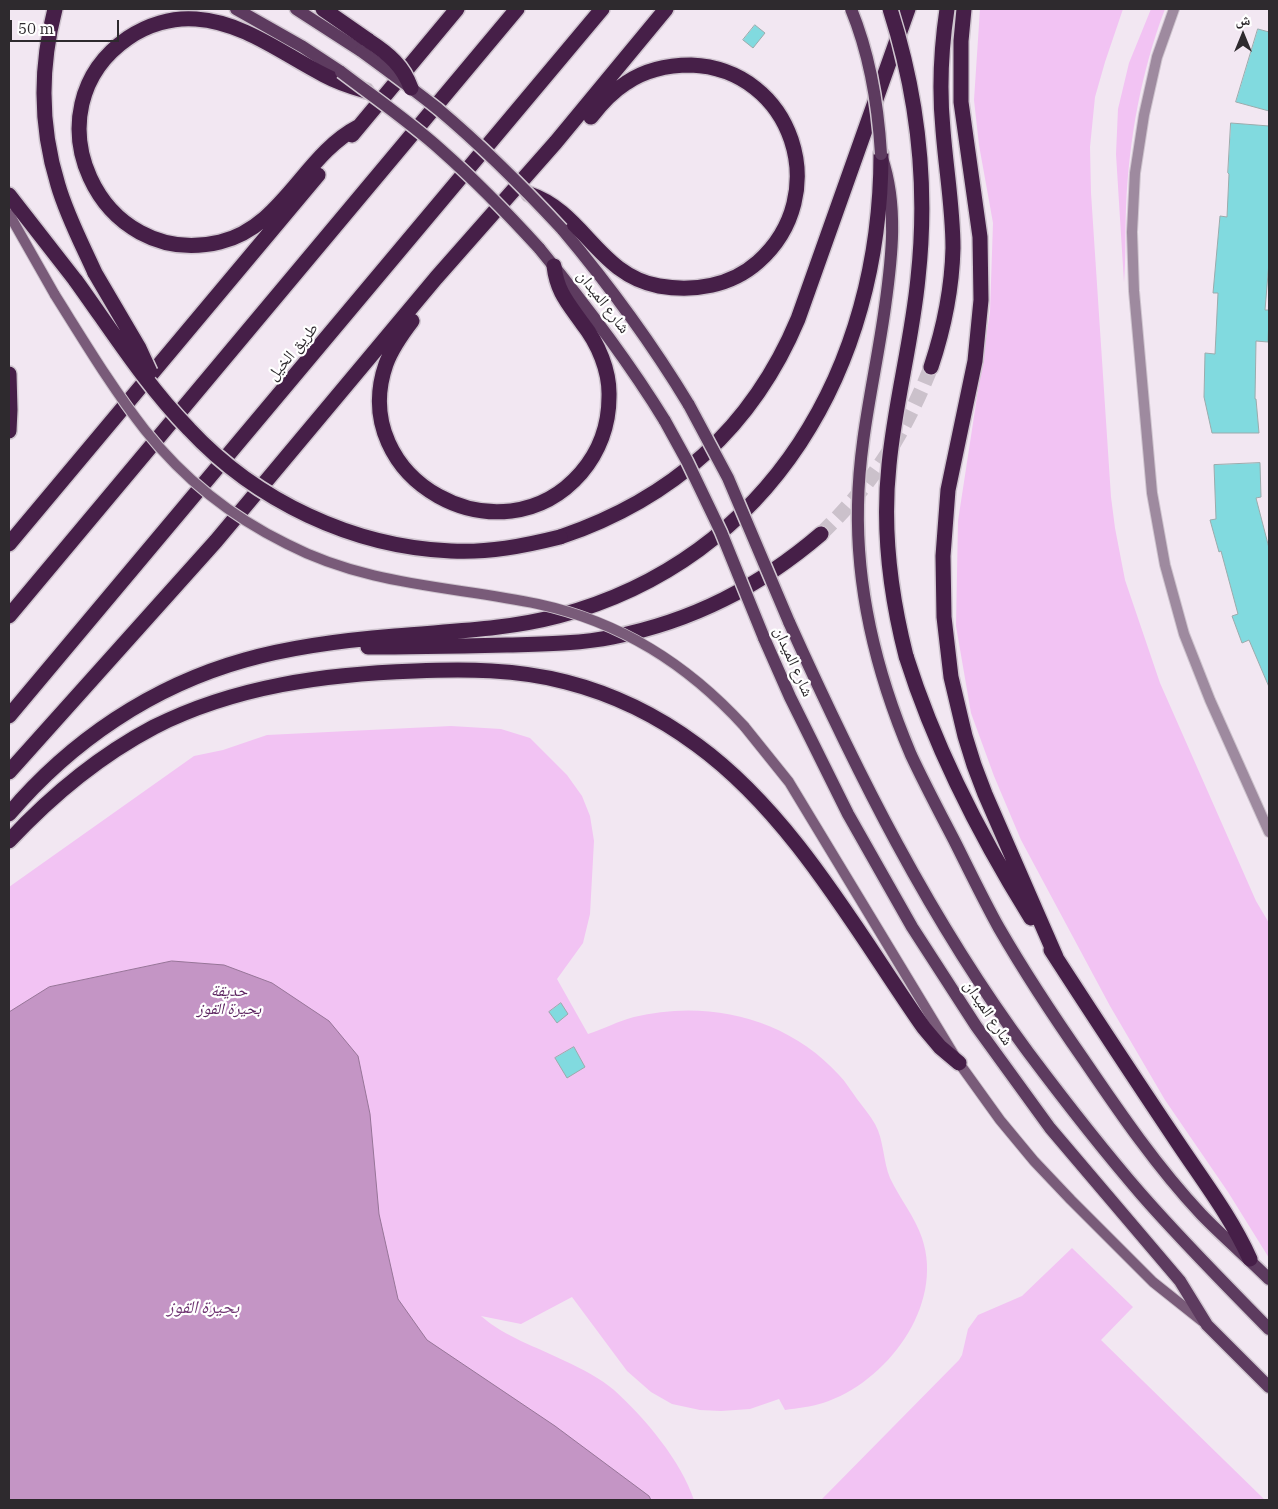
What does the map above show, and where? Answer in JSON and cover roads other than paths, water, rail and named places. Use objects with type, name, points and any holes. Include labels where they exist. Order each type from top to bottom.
[{"type":"highway","points":[[55,9],[44,76],[44,111],[47,136],[58,187],[95,273],[139,348],[155,391]]},
{"type":"highway","points":[[322,9],[365,46],[391,56],[398,63],[412,88]]},
{"type":"highway","points":[[417,57],[434,25],[448,9]]},
{"type":"highway","points":[[9,544],[457,9]]},
{"type":"highway","points":[[9,616],[517,9]]},
{"type":"highway","name":"طريق الخيل","points":[[9,716],[602,9]]},
{"type":"highway","points":[[9,772],[184,578],[436,278],[556,142],[666,9]]},
{"type":"highway","points":[[890,9],[905,63],[915,112],[921,184],[921,240],[918,276],[909,346],[892,438],[886,497],[888,565],[906,656],[925,711],[962,792],[1005,874],[1056,957],[1179,1145],[1218,1201],[1239,1235],[1250,1259]]},
{"type":"highway","points":[[9,195],[76,282],[155,391],[190,431],[244,477],[297,510],[346,531],[398,545],[452,551],[506,548],[560,537],[633,506],[677,477],[716,443],[734,424],[765,384],[785,348],[798,319],[908,9]]},
{"type":"highway","points":[[931,367],[945,319],[952,270],[952,224],[941,96],[942,54],[948,9]]},
{"type":"highway","points":[[964,9],[961,41],[962,102],[980,237],[981,300],[975,361],[948,490],[943,556],[944,617],[951,677],[974,766],[1056,957]]},
{"type":"highway","points":[[358,127],[342,136],[328,148],[262,221],[222,242],[206,245],[183,245],[160,241],[132,228],[108,208],[91,182],[85,168],[79,138],[81,107],[89,85],[100,65],[110,53],[135,34],[164,22],[195,19],[225,24],[338,76],[366,91]]},
{"type":"highway","points":[[529,194],[544,199],[557,207],[567,225],[609,261],[632,277],[651,284],[672,288],[701,288],[729,280],[754,265],[775,245],[790,219],[797,191],[798,169],[795,147],[790,133],[779,114],[765,97],[741,79],[713,68],[683,65],[654,70],[627,82],[604,101],[581,127],[556,142]]},
{"type":"highway","points":[[9,814],[40,780],[82,742],[156,695],[185,681],[244,660],[306,647],[529,623],[586,608],[640,586],[690,555],[736,518],[757,497],[788,460],[824,403],[847,352],[864,302],[879,217],[881,154]]},
{"type":"highway","points":[[436,278],[424,304],[400,338],[387,363],[380,398],[382,420],[386,434],[409,473],[432,493],[446,501],[468,508],[491,512],[507,511],[537,504],[570,484],[595,454],[606,425],[609,394],[604,364],[591,336],[562,295],[554,266]]},
{"type":"highway","points":[[9,374],[9,431]]},
{"type":"highway","points":[[306,647],[561,644],[621,635],[681,618],[736,594],[778,568],[820,534]]},
{"type":"highway","points":[[9,841],[62,790],[128,742],[154,727],[184,714],[246,693],[277,685],[355,674],[434,670],[513,672],[565,682],[614,698],[657,719],[698,745],[744,785],[770,812],[800,850],[834,896],[924,1028],[940,1047],[959,1064]]},
{"type":"main road","points":[[236,9],[303,47],[338,76]]},
{"type":"main road","points":[[296,9],[365,46]]},
{"type":"main road","points":[[851,9],[865,49],[874,91],[881,154],[892,196],[891,253],[883,323],[863,442],[858,506],[858,538],[862,585],[870,633],[878,664],[912,755],[999,927],[1068,1037],[1178,1188],[1212,1226],[1250,1259],[1269,1279]]},
{"type":"main road","points":[[412,88],[473,139],[529,194]]},
{"type":"main road","name":"شارع الميدان","points":[[366,91],[441,150],[484,190],[539,248],[596,318],[625,358],[665,421],[717,523],[790,697],[848,814],[903,911],[944,977],[1010,1075],[1050,1128],[1180,1281],[1207,1325],[1269,1387]]},
{"type":"main road","points":[[9,214],[55,296],[127,406],[166,454],[211,496],[261,531],[316,558],[373,577],[537,604],[611,627],[659,652],[682,668],[718,698],[744,726],[789,782],[959,1064],[1000,1120],[1034,1161],[1153,1282],[1207,1325]]},
{"type":"main road","name":"شارع الميدان","points":[[567,225],[625,307],[689,405],[728,478],[789,622],[842,738],[885,822],[944,924],[999,1010],[1070,1107],[1141,1193],[1269,1329]]},
{"type":"street","points":[[1174,9],[1158,57],[1144,115],[1135,173],[1132,232],[1134,291],[1152,493],[1165,565],[1184,634],[1210,700],[1269,832]]},
{"type":"water","name":"بحيرة القوز","points":[[172,961],[224,965],[272,983],[329,1021],[358,1056],[370,1114],[379,1214],[398,1299],[427,1340],[555,1426],[649,1496],[651,1500],[9,1500],[9,1012],[49,987]]},
{"type":"tunnel","points":[[821,534],[856,497],[885,457],[910,414],[931,367]]},
{"type":"park label","name":"حديقة بحيرة القوز","points":[[229,1000]]}]
